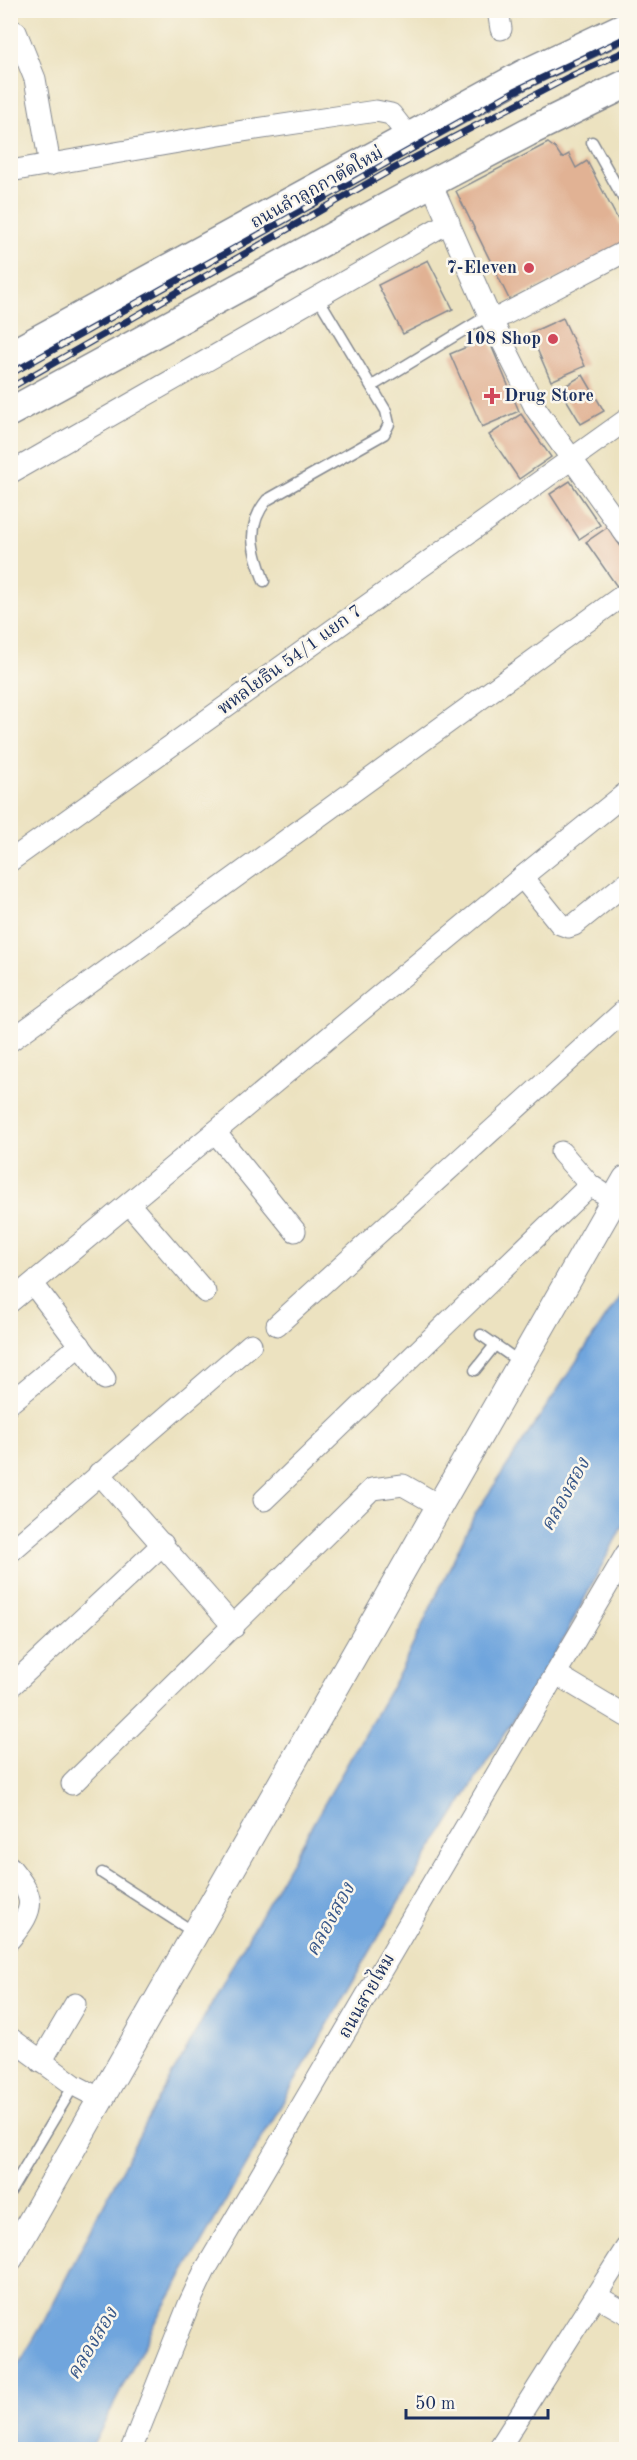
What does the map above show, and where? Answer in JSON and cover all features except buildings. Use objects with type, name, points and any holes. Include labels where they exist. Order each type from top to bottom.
[{"type":"main road","name":"ถนนลำลูกกาตัดใหม่","points":[[10,355],[522,75],[627,26]]},
{"type":"main road","points":[[10,412],[431,183],[627,84]]},
{"type":"street","points":[[16,32],[35,79],[50,165]]},
{"type":"street","points":[[10,171],[376,111],[392,114],[409,137]]},
{"type":"street","points":[[431,183],[491,318],[536,409],[627,535]]},
{"type":"street","points":[[10,473],[449,222]]},
{"type":"street","points":[[491,318],[627,251]]},
{"type":"street","name":"พหลโยธิน 54/1 แยก 7","points":[[10,861],[627,420]]},
{"type":"street","points":[[10,1041],[627,593]]},
{"type":"street","points":[[10,1302],[522,876],[627,793]]},
{"type":"street","points":[[522,876],[560,924],[568,927],[574,925],[627,883]]},
{"type":"street","points":[[277,1325],[627,1009]]},
{"type":"street","points":[[215,1132],[295,1231]]},
{"type":"street","points":[[10,2258],[620,1189],[590,1185],[561,1152]]},
{"type":"street","points":[[264,1500],[590,1185]]},
{"type":"street","points":[[129,1204],[205,1292]]},
{"type":"street","points":[[33,1284],[105,1379]]},
{"type":"street","points":[[10,1552],[251,1344]]},
{"type":"street","points":[[10,1403],[80,1345]]},
{"type":"street","points":[[99,1473],[234,1627]]},
{"type":"street","points":[[72,1784],[372,1489],[404,1485],[440,1506]]},
{"type":"street","points":[[10,1687],[163,1544]]},
{"type":"street","name":"ถนนสายไหม","points":[[131,2450],[204,2272],[627,1554]]},
{"type":"street","points":[[556,1674],[627,1716]]},
{"type":"street","points":[[10,1867],[26,1887],[30,1901],[28,1914],[10,1939]]},
{"type":"street","points":[[41,2062],[75,2004]]},
{"type":"street","points":[[10,2038],[74,2085],[101,2099]]},
{"type":"street","points":[[498,2450],[627,2248]]},
{"type":"street","points":[[596,2296],[627,2313]]},
{"type":"lane","points":[[592,142],[627,202]]},
{"type":"lane","points":[[264,581],[254,552],[252,534],[258,512],[267,500],[384,434],[389,424],[386,411],[372,386],[316,296]]},
{"type":"lane","points":[[372,386],[491,318]]},
{"type":"lane","points":[[481,1335],[521,1364]]},
{"type":"lane","points":[[475,1370],[495,1345]]},
{"type":"lane","points":[[102,1873],[195,1934]]},
{"type":"lane","points":[[10,2192],[74,2085]]},
{"type":"water","name":"คลองสอง","points":[[626,1287],[626,1519],[561,1644],[404,1893],[158,2318],[91,2449],[11,2449],[11,2378],[42,2325],[146,2122],[265,1907],[400,1672],[475,1514]]},
{"type":"railway","points":[[10,374],[515,91],[626,38]]},
{"type":"railway","points":[[10,388],[391,170],[569,77],[626,51]]},
{"type":"place","name":"7-Eleven","points":[[529,268]]},
{"type":"place","name":"108 Shop","points":[[553,339]]},
{"type":"place","name":"Drug Store","points":[[492,396]]}]
